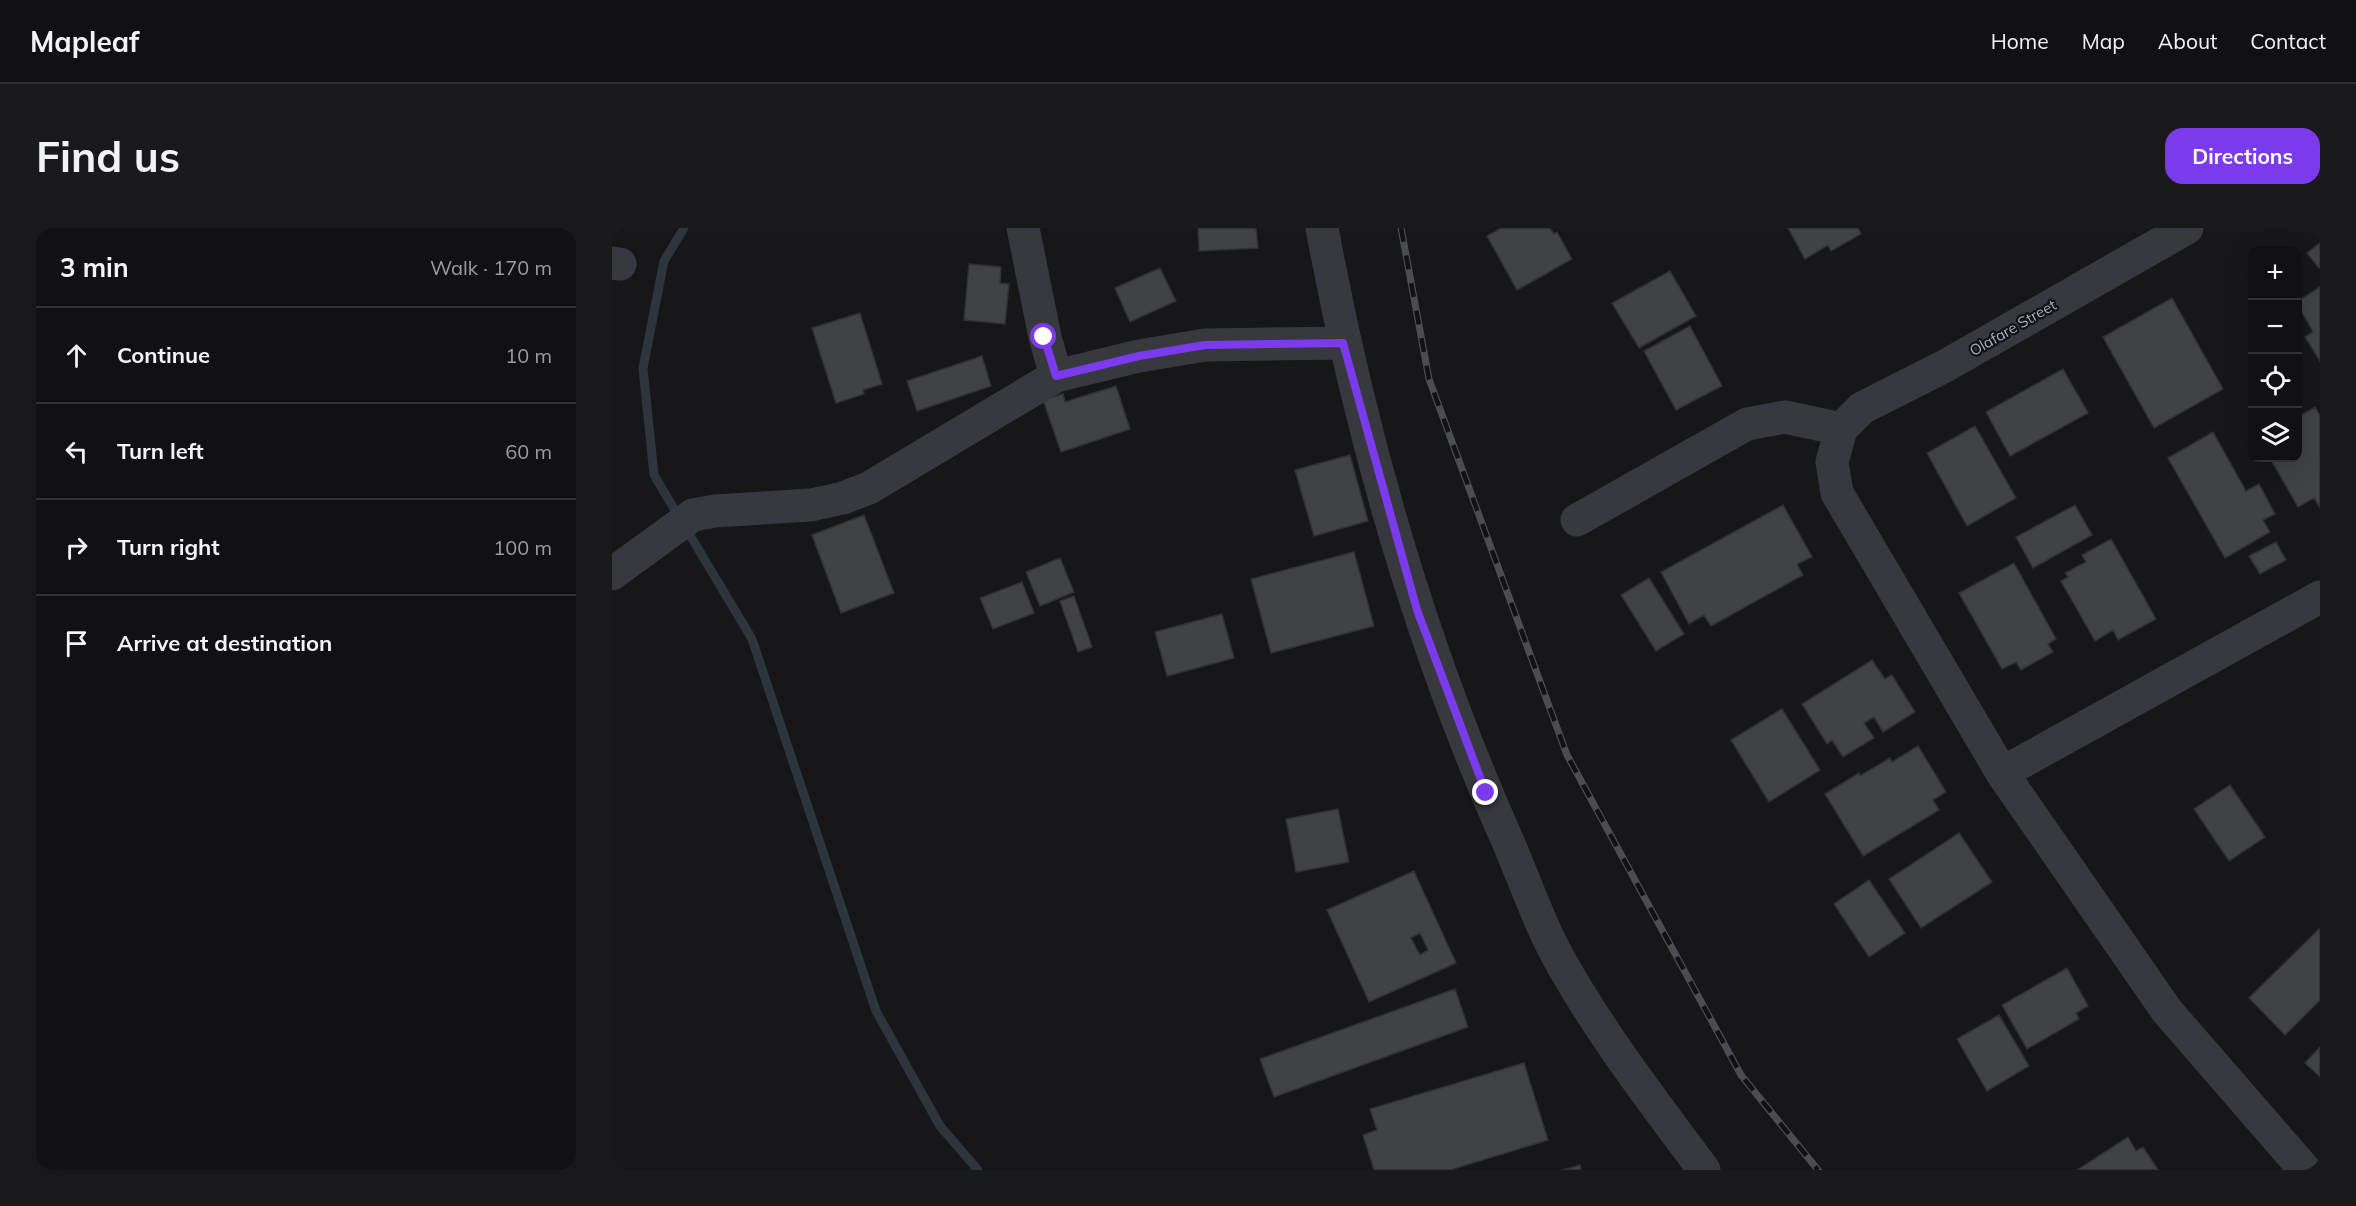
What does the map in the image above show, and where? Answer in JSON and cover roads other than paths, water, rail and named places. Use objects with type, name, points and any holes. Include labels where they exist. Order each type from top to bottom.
[{"type":"street","points":[[1023,228],[1044,337],[1056,376]]},
{"type":"street","points":[[1322,228],[1343,343],[1417,610],[1486,793],[1562,965],[1633,1076],[1704,1170]]},
{"type":"street","name":"Olafare Street","points":[[1840,429],[1862,408],[1946,366],[2187,228]]},
{"type":"street","points":[[612,574],[704,513],[811,505],[869,489],[1056,376],[1139,356],[1205,345],[1343,343]]},
{"type":"street","points":[[1577,520],[1747,424],[1785,417],[1840,429],[1832,462],[1837,493],[2002,773],[2167,1011],[2306,1170]]},
{"type":"street","points":[[2002,773],[2320,597]]},
{"type":"waterway","points":[[684,228],[664,261],[643,368],[654,475],[752,639],[876,1011],[940,1126],[978,1170]]},
{"type":"railway","points":[[1401,228],[1429,379],[1567,755],[1741,1075],[1818,1170]]}]
